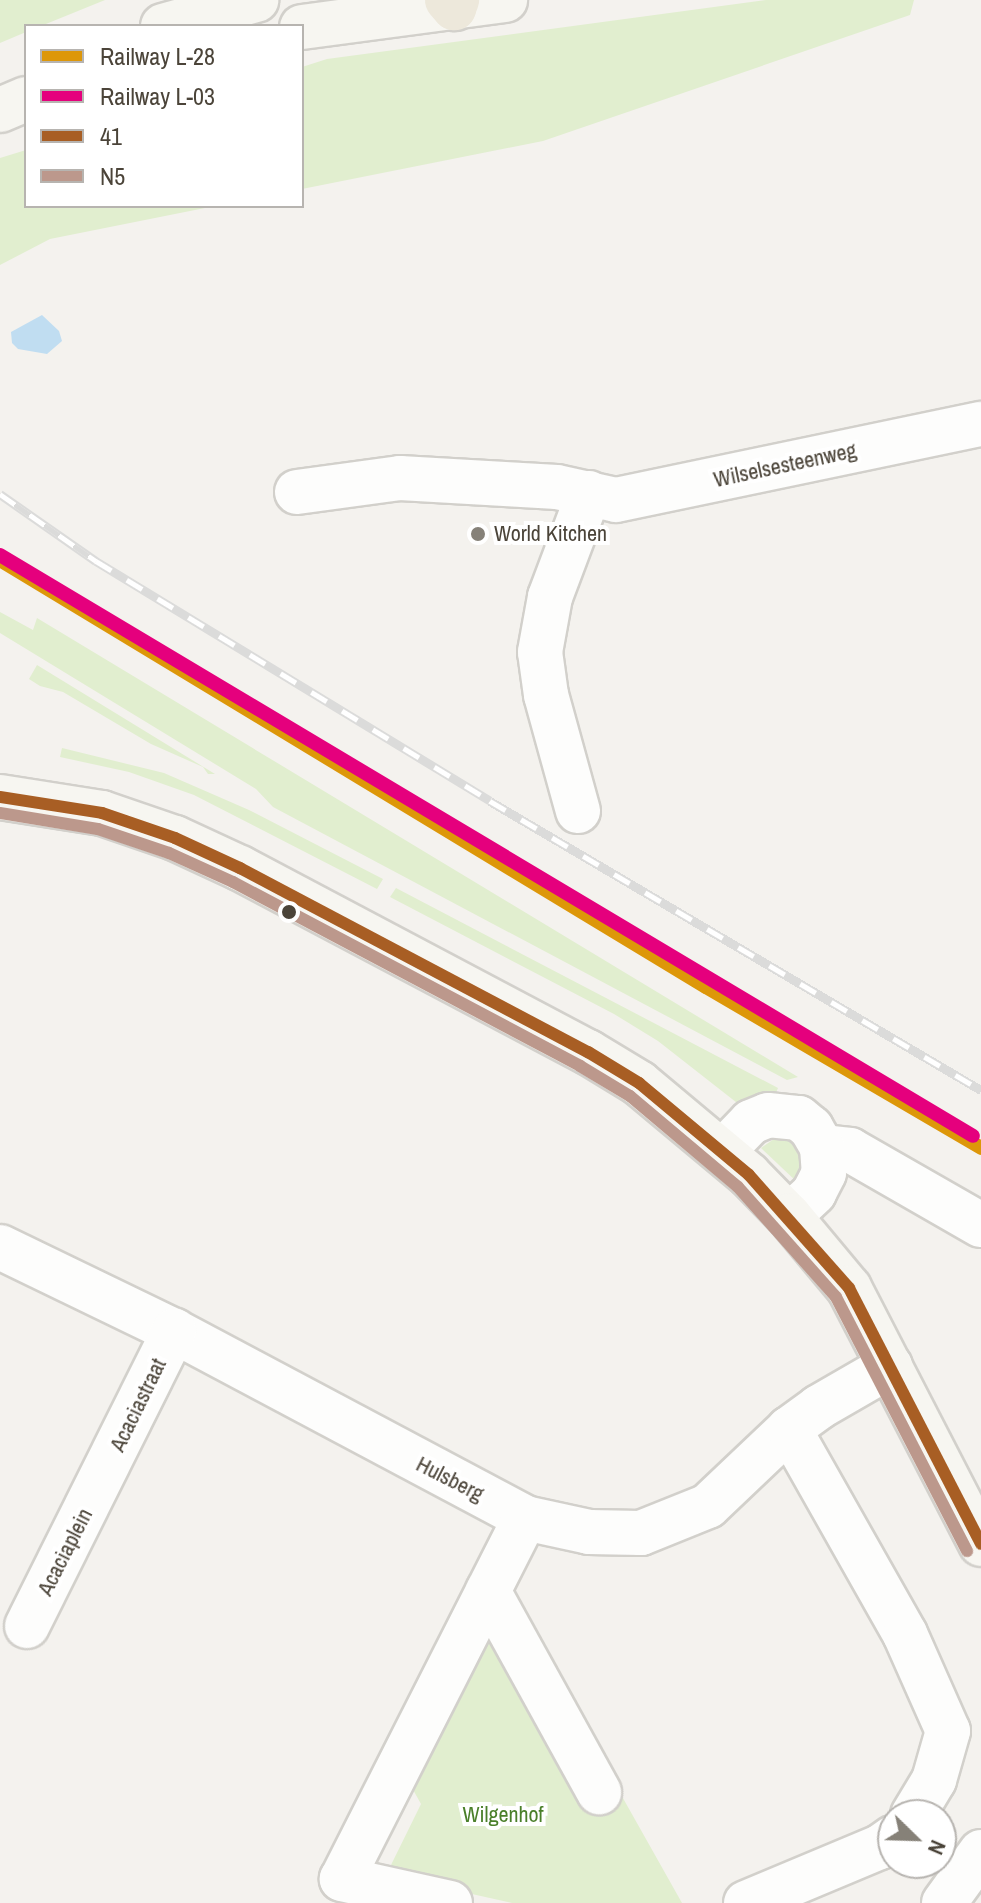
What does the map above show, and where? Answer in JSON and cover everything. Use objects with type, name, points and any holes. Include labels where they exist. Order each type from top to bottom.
[{"type":"street","points":[[170,24],[256,0]]},
{"type":"street","points":[[304,27],[453,3],[505,0]]},
{"type":"street","points":[[0,85],[24,76]]},
{"type":"street","points":[[0,110],[24,100]]},
{"type":"street","name":"Wilselsesteenweg","points":[[297,492],[400,478],[557,487],[616,500],[981,424]]},
{"type":"street","points":[[578,811],[546,695],[540,652],[550,597],[589,493]]},
{"type":"street","points":[[0,797],[102,813],[175,838],[240,868],[588,1052],[639,1083],[723,1151],[789,1216],[849,1288],[981,1544]]},
{"type":"street","points":[[723,1151],[751,1122],[768,1115],[799,1118],[811,1128],[822,1147],[824,1173],[814,1193],[789,1216]]},
{"type":"street","points":[[822,1147],[850,1150],[981,1225]]},
{"type":"street","name":"Hulsberg","points":[[0,1247],[174,1331],[525,1518],[589,1532],[641,1533],[682,1520],[708,1506],[733,1487],[789,1429],[819,1407],[890,1366]]},
{"type":"street","name":"Acaciastraat","points":[[102,1478],[174,1331]]},
{"type":"street","points":[[789,1429],[905,1634],[948,1731],[934,1780],[923,1799]]},
{"type":"street","name":"Acaciaplein","points":[[27,1626],[102,1478]]},
{"type":"street","points":[[450,1903],[342,1879],[525,1518]]},
{"type":"street","points":[[488,1591],[599,1792]]},
{"type":"street","points":[[746,1903],[877,1848]]},
{"type":"street","points":[[944,1903],[981,1852]]},
{"type":"green space","points":[[0,0],[105,0],[46,24],[24,24],[24,33],[0,43]]},
{"type":"green space","points":[[766,0],[914,0],[910,15],[543,141],[304,189],[304,66],[327,59]]},
{"type":"green space","points":[[24,151],[24,208],[205,208],[50,239],[0,265],[0,158]]},
{"type":"green space","points":[[0,612],[33,630],[37,618],[798,1077],[787,1080],[273,807],[256,789],[0,633]]},
{"type":"green space","points":[[37,665],[215,774],[208,774],[203,767],[151,744],[63,692],[40,686],[29,679]]},
{"type":"green space","points":[[62,748],[164,773],[249,810],[383,879],[377,889],[194,795],[129,772],[60,757]]},
{"type":"green space","points":[[396,888],[778,1088],[775,1095],[741,1106],[658,1041],[614,1014],[390,897]]},
{"type":"green space","points":[[777,1137],[795,1140],[808,1160],[797,1182],[761,1148]]},
{"type":"green space","name":"Wilgenhof","points":[[500,1642],[615,1784],[682,1903],[512,1903],[391,1876],[391,1865],[421,1804],[411,1786],[485,1644]]},
{"type":"water","points":[[42,315],[59,331],[62,341],[47,354],[18,349],[12,343],[11,332]]},
{"type":"railway","points":[[0,494],[96,561],[490,801],[981,1090]]},
{"type":"rail line","name":"L-03","points":[[0,555],[973,1136]]},
{"type":"rail line","name":"L-28","points":[[0,560],[706,987],[981,1148]]},
{"type":"transit line","name":"41","points":[[0,797],[102,813],[175,838],[240,868],[588,1052],[639,1083],[749,1175],[849,1288],[981,1544]]},
{"type":"transit line","name":"N5","points":[[0,813],[98,829],[169,853],[233,882],[580,1066],[630,1096],[738,1187],[836,1297],[967,1551]]},
{"type":"place","name":"World Kitchen","points":[[478,534]]}]
